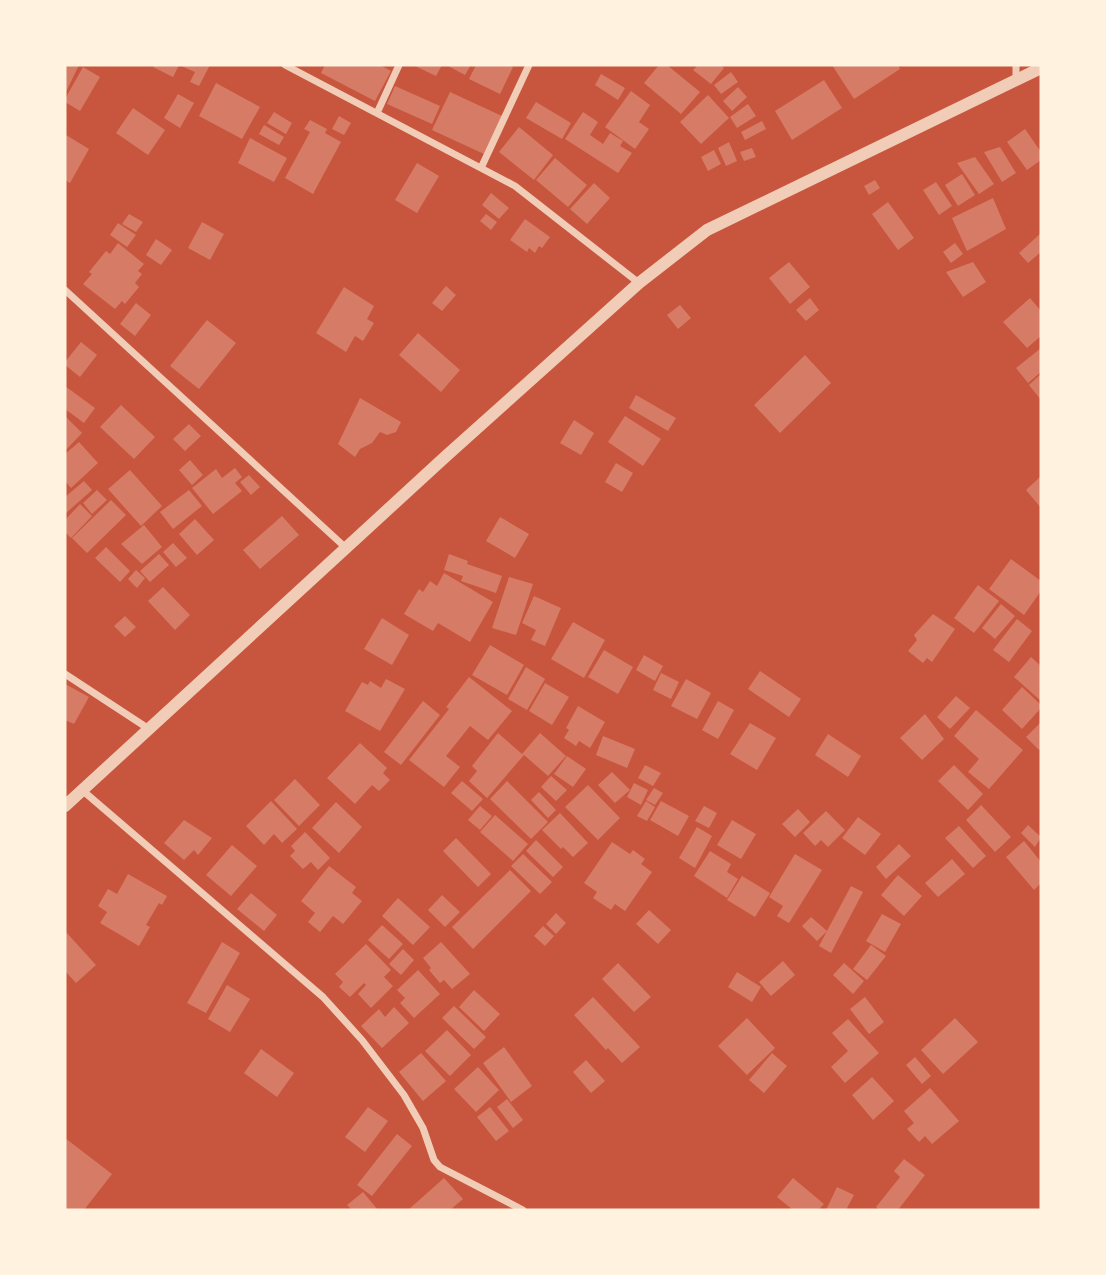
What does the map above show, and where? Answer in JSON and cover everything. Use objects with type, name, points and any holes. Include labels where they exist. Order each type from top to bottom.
[{"type":"street","points":[[285,65],[514,186],[639,283]]},
{"type":"street","points":[[377,113],[399,65]]},
{"type":"street","points":[[481,168],[529,65]]},
{"type":"street","points":[[1016,65],[1016,81]]},
{"type":"street","points":[[65,806],[639,283],[707,230],[1041,68]]},
{"type":"street","points":[[65,290],[346,548]]},
{"type":"street","points":[[65,674],[149,729]]},
{"type":"street","points":[[82,790],[323,997],[362,1040],[404,1094],[423,1128],[434,1160],[440,1167],[523,1210]]},
{"type":"building","points":[[65,65],[79,65],[65,94]]},
{"type":"building","points":[[179,65],[173,77],[153,67]]},
{"type":"building","points":[[179,65],[210,65],[199,86],[190,82],[195,72]]},
{"type":"building","points":[[325,65],[380,65],[391,71],[375,101],[321,73]]},
{"type":"building","points":[[413,65],[442,65],[436,76]]},
{"type":"building","points":[[446,65],[471,65],[465,75]]},
{"type":"building","points":[[476,65],[513,67],[500,94],[469,79]]},
{"type":"building","points":[[659,65],[667,65],[700,92],[681,114],[644,83]]},
{"type":"building","points":[[698,65],[720,65],[724,68],[711,84],[693,70]]},
{"type":"building","points":[[832,65],[898,65],[900,69],[854,99]]},
{"type":"building","points":[[83,67],[100,77],[80,111],[65,102],[65,99]]},
{"type":"building","points":[[731,72],[738,82],[721,94],[714,85]]},
{"type":"building","points":[[601,74],[625,88],[618,100],[595,85]]},
{"type":"building","points":[[824,80],[842,108],[792,140],[775,111]]},
{"type":"building","points":[[216,83],[260,107],[242,139],[199,116]]},
{"type":"building","points":[[395,86],[440,106],[432,124],[387,104]]},
{"type":"building","points":[[738,87],[747,97],[732,111],[723,101]]},
{"type":"building","points":[[631,91],[650,105],[639,122],[649,129],[635,149],[605,127]]},
{"type":"building","points":[[450,92],[502,116],[484,154],[432,130]]},
{"type":"building","points":[[178,94],[194,103],[180,128],[164,118]]},
{"type":"building","points":[[708,95],[729,118],[701,144],[680,122]]},
{"type":"building","points":[[536,102],[571,123],[562,139],[526,118]]},
{"type":"building","points":[[748,104],[756,116],[737,128],[730,117]]},
{"type":"building","points":[[133,108],[165,130],[148,155],[116,133]]},
{"type":"building","points":[[274,112],[292,123],[286,134],[267,123]]},
{"type":"building","points":[[583,112],[598,122],[590,135],[603,144],[610,133],[623,141],[620,146],[632,153],[618,173],[565,139]]},
{"type":"building","points":[[339,116],[351,123],[344,135],[332,129]]},
{"type":"building","points":[[310,120],[327,129],[325,133],[341,142],[313,194],[285,178],[310,132],[304,129]]},
{"type":"building","points":[[762,121],[766,129],[745,140],[741,132]]},
{"type":"building","points":[[264,125],[284,137],[279,145],[259,134]]},
{"type":"building","points":[[519,127],[553,155],[534,180],[499,152]]},
{"type":"building","points":[[1025,129],[1041,152],[1041,160],[1027,170],[1007,142]]},
{"type":"building","points":[[66,135],[89,149],[70,183],[65,180]]},
{"type":"building","points":[[250,138],[287,158],[274,182],[238,163]]},
{"type":"building","points":[[729,142],[737,161],[726,166],[718,148]]},
{"type":"building","points":[[1000,147],[1016,173],[1002,182],[984,152]]},
{"type":"building","points":[[752,148],[756,157],[744,161],[740,152]]},
{"type":"building","points":[[714,150],[721,164],[708,171],[701,157]]},
{"type":"building","points":[[975,157],[994,184],[979,194],[957,163]]},
{"type":"building","points":[[555,158],[587,185],[568,207],[536,180]]},
{"type":"building","points":[[417,163],[439,176],[417,213],[395,200]]},
{"type":"building","points":[[962,174],[975,195],[958,206],[945,185]]},
{"type":"building","points":[[875,180],[880,188],[869,195],[864,186]]},
{"type":"building","points":[[936,182],[952,206],[939,215],[923,190]]},
{"type":"building","points":[[594,183],[610,198],[587,224],[570,209]]},
{"type":"building","points":[[491,193],[509,208],[499,219],[482,205]]},
{"type":"building","points":[[993,198],[1006,229],[967,251],[952,218]]},
{"type":"building","points":[[888,202],[914,238],[898,250],[872,214]]},
{"type":"building","points":[[129,214],[143,222],[136,232],[122,224]]},
{"type":"building","points":[[486,214],[497,222],[491,230],[480,221]]},
{"type":"building","points":[[525,219],[550,237],[535,253],[529,248],[527,252],[510,240]]},
{"type":"building","points":[[202,222],[224,234],[210,260],[188,248]]},
{"type":"building","points":[[118,223],[136,235],[127,247],[110,235]]},
{"type":"building","points":[[1041,233],[1041,252],[1028,263],[1019,253]]},
{"type":"building","points":[[156,239],[172,250],[161,265],[146,255]]},
{"type":"building","points":[[118,243],[144,264],[138,271],[142,274],[135,283],[139,287],[125,304],[122,301],[115,309],[83,284],[106,251],[110,254]]},
{"type":"building","points":[[955,243],[963,254],[951,263],[943,252]]},
{"type":"building","points":[[789,262],[810,287],[790,304],[769,278]]},
{"type":"building","points":[[973,262],[986,282],[963,297],[946,272]]},
{"type":"building","points":[[446,286],[456,295],[442,311],[432,303]]},
{"type":"building","points":[[344,287],[374,306],[367,319],[374,323],[363,341],[355,336],[346,352],[316,333]]},
{"type":"building","points":[[810,298],[819,310],[806,321],[796,310]]},
{"type":"building","points":[[1030,298],[1041,311],[1041,336],[1027,348],[1003,322]]},
{"type":"building","points":[[136,303],[151,315],[135,336],[120,324]]},
{"type":"building","points":[[680,305],[691,318],[678,329],[667,315]]},
{"type":"building","points":[[207,320],[236,343],[199,389],[170,366]]},
{"type":"building","points":[[418,333],[460,370],[441,392],[399,355]]},
{"type":"building","points":[[81,342],[97,355],[80,377],[65,365],[65,362]]},
{"type":"building","points":[[1041,348],[1041,372],[1028,383],[1016,368]]},
{"type":"building","points":[[805,355],[831,383],[780,433],[754,405]]},
{"type":"building","points":[[1041,374],[1041,400],[1029,385]]},
{"type":"building","points":[[65,386],[95,408],[84,423],[65,409]]},
{"type":"building","points":[[636,395],[676,418],[668,431],[629,408]]},
{"type":"building","points":[[360,398],[401,422],[396,432],[387,435],[380,432],[372,443],[360,449],[355,457],[338,444]]},
{"type":"building","points":[[121,405],[155,437],[134,459],[100,427]]},
{"type":"building","points":[[65,416],[82,433],[65,451]]},
{"type":"building","points":[[625,416],[661,439],[643,466],[608,442]]},
{"type":"building","points":[[574,420],[594,433],[581,455],[560,443]]},
{"type":"building","points":[[189,424],[201,436],[185,451],[173,439]]},
{"type":"building","points":[[79,442],[98,463],[71,488],[65,481],[65,454]]},
{"type":"building","points":[[190,460],[203,475],[192,485],[179,470]]},
{"type":"building","points":[[616,463],[633,473],[622,492],[605,482]]},
{"type":"building","points":[[235,468],[242,477],[235,483],[242,491],[213,514],[192,488],[216,469],[222,478]]},
{"type":"building","points":[[130,470],[162,506],[141,526],[108,489]]},
{"type":"building","points":[[249,475],[260,487],[251,495],[240,482]]},
{"type":"building","points":[[1041,476],[1041,508],[1026,490]]},
{"type":"building","points":[[84,481],[92,490],[65,514],[65,497]]},
{"type":"building","points":[[97,490],[107,500],[92,514],[83,503]]},
{"type":"building","points":[[189,490],[202,506],[173,529],[160,512]]},
{"type":"building","points":[[111,500],[126,515],[87,553],[72,538]]},
{"type":"building","points":[[80,504],[92,516],[71,538],[65,532],[65,520]]},
{"type":"building","points":[[282,516],[299,535],[260,569],[243,550]]},
{"type":"building","points":[[500,517],[529,534],[515,558],[486,541]]},
{"type":"building","points":[[195,519],[214,540],[197,555],[179,534]]},
{"type":"building","points":[[144,525],[162,547],[142,564],[121,544]]},
{"type":"building","points":[[173,543],[187,558],[176,567],[163,552]]},
{"type":"building","points":[[106,547],[130,571],[120,582],[95,558]]},
{"type":"building","points":[[159,554],[169,565],[150,582],[140,571]]},
{"type":"building","points":[[449,554],[468,561],[467,564],[502,576],[496,593],[461,581],[463,576],[444,570]]},
{"type":"building","points":[[1011,559],[1041,581],[1041,591],[1024,615],[989,589]]},
{"type":"building","points":[[136,570],[145,578],[137,588],[128,579]]},
{"type":"building","points":[[444,573],[493,602],[470,642],[438,623],[433,631],[404,614],[419,589],[423,592],[430,581],[437,586]]},
{"type":"building","points":[[509,577],[533,584],[516,635],[492,628]]},
{"type":"building","points":[[978,585],[999,601],[974,633],[954,618]]},
{"type":"building","points":[[163,587],[190,615],[175,630],[148,601]]},
{"type":"building","points":[[534,596],[561,608],[545,646],[531,640],[536,630],[522,623]]},
{"type":"building","points":[[1001,604],[1015,616],[995,639],[982,628]]},
{"type":"building","points":[[933,614],[955,629],[932,662],[927,658],[923,663],[908,651],[917,640],[914,635]]},
{"type":"building","points":[[125,616],[136,627],[125,637],[114,626]]},
{"type":"building","points":[[382,618],[409,635],[392,665],[364,649]]},
{"type":"building","points":[[1017,619],[1032,631],[1009,662],[993,650]]},
{"type":"building","points":[[573,622],[605,640],[584,678],[551,659]]},
{"type":"building","points":[[490,645],[524,665],[507,695],[472,675]]},
{"type":"building","points":[[604,650],[633,667],[618,694],[588,677]]},
{"type":"building","points":[[644,655],[663,666],[655,681],[636,670]]},
{"type":"building","points":[[1031,657],[1041,666],[1041,701],[1014,677]]},
{"type":"building","points":[[526,667],[545,679],[527,710],[508,699]]},
{"type":"building","points":[[760,671],[801,699],[789,717],[748,689]]},
{"type":"building","points":[[661,673],[679,682],[671,699],[653,690]]},
{"type":"building","points":[[469,677],[512,711],[488,740],[470,726],[446,756],[460,767],[444,787],[409,760],[449,709],[446,707]]},
{"type":"building","points":[[386,679],[405,689],[380,731],[345,711],[362,682],[368,685],[370,681],[381,688]]},
{"type":"building","points":[[686,679],[711,693],[697,719],[671,706]]},
{"type":"building","points":[[545,683],[569,697],[552,725],[529,711]]},
{"type":"building","points":[[65,684],[89,697],[74,724],[65,720]]},
{"type":"building","points":[[1022,687],[1041,708],[1022,729],[1002,710]]},
{"type":"building","points":[[956,696],[970,708],[950,729],[937,717]]},
{"type":"building","points":[[423,701],[440,715],[401,765],[384,752]]},
{"type":"building","points":[[718,701],[734,710],[718,739],[702,730]]},
{"type":"building","points":[[578,706],[605,722],[590,748],[579,741],[576,746],[564,738],[569,730],[566,728]]},
{"type":"building","points":[[976,710],[1023,750],[989,789],[968,772],[979,759],[954,736]]},
{"type":"building","points":[[925,714],[944,739],[922,760],[900,738]]},
{"type":"building","points":[[1041,722],[1041,747],[1039,750],[1026,737]]},
{"type":"building","points":[[750,723],[776,738],[757,770],[730,754]]},
{"type":"building","points":[[498,733],[522,754],[540,733],[566,756],[548,776],[524,755],[487,798],[469,781],[477,771],[472,766]]},
{"type":"building","points":[[828,734],[861,756],[848,777],[815,755]]},
{"type":"building","points":[[603,736],[635,749],[627,768],[596,755]]},
{"type":"building","points":[[360,743],[387,768],[383,773],[390,780],[379,791],[372,785],[355,804],[327,778]]},
{"type":"building","points":[[567,756],[586,769],[573,787],[554,774]]},
{"type":"building","points":[[645,765],[661,773],[653,786],[638,778]]},
{"type":"building","points":[[954,765],[983,794],[968,810],[938,781]]},
{"type":"building","points":[[612,772],[630,790],[615,803],[598,785]]},
{"type":"building","points":[[551,776],[567,790],[556,801],[541,787]]},
{"type":"building","points":[[295,779],[320,805],[299,826],[274,800]]},
{"type":"building","points":[[462,781],[483,799],[472,811],[451,793]]},
{"type":"building","points":[[507,781],[548,822],[531,839],[490,799]]},
{"type":"building","points":[[634,783],[648,790],[641,805],[627,797]]},
{"type":"building","points":[[588,785],[620,818],[598,840],[565,807]]},
{"type":"building","points":[[654,788],[663,793],[655,805],[646,800]]},
{"type":"building","points":[[539,792],[556,810],[548,818],[531,800]]},
{"type":"building","points":[[271,801],[297,829],[282,843],[274,834],[264,845],[246,826]]},
{"type":"building","points":[[646,801],[655,807],[647,821],[637,816]]},
{"type":"building","points":[[661,801],[689,816],[678,836],[650,820]]},
{"type":"building","points":[[336,802],[362,827],[339,853],[312,828]]},
{"type":"building","points":[[981,805],[1011,837],[995,852],[966,820]]},
{"type":"building","points":[[480,806],[492,816],[480,830],[468,820]]},
{"type":"building","points":[[704,806],[717,813],[709,828],[695,821]]},
{"type":"building","points":[[798,809],[810,822],[795,837],[782,824]]},
{"type":"building","points":[[826,811],[845,830],[828,847],[821,840],[815,846],[803,833]]},
{"type":"building","points":[[560,813],[588,843],[573,857],[542,830]]},
{"type":"building","points":[[495,815],[528,844],[513,861],[480,832]]},
{"type":"building","points":[[858,817],[881,834],[865,855],[842,838]]},
{"type":"building","points":[[184,820],[212,838],[198,855],[194,850],[184,860],[164,843]]},
{"type":"building","points":[[732,820],[756,834],[741,859],[717,845]]},
{"type":"building","points":[[1028,825],[1041,837],[1035,847],[1021,833]]},
{"type":"building","points":[[959,826],[986,856],[973,868],[945,838]]},
{"type":"building","points":[[697,827],[712,836],[695,868],[679,858]]},
{"type":"building","points":[[305,832],[330,858],[318,870],[311,862],[303,869],[290,856],[295,851],[291,846]]},
{"type":"building","points":[[456,838],[491,874],[478,887],[443,851]]},
{"type":"building","points":[[536,840],[563,867],[553,877],[526,851]]},
{"type":"building","points":[[1024,841],[1041,862],[1041,883],[1034,890],[1006,857]]},
{"type":"building","points":[[612,842],[630,854],[633,850],[645,859],[641,864],[652,872],[625,911],[615,904],[611,910],[593,898],[597,892],[584,883]]},
{"type":"building","points":[[899,844],[911,856],[886,879],[876,867]]},
{"type":"building","points":[[232,845],[257,866],[231,896],[206,875]]},
{"type":"building","points":[[710,851],[731,864],[727,872],[738,879],[727,898],[694,876]]},
{"type":"building","points":[[523,854],[552,882],[540,894],[511,866]]},
{"type":"building","points":[[795,854],[822,870],[789,923],[777,916],[783,906],[769,897]]},
{"type":"building","points":[[952,859],[965,874],[938,897],[925,883]]},
{"type":"building","points":[[329,866],[356,887],[352,893],[362,901],[343,924],[333,916],[320,932],[308,922],[315,913],[301,901]]},
{"type":"building","points":[[510,870],[531,891],[473,949],[452,927]]},
{"type":"building","points":[[128,874],[167,896],[162,905],[159,903],[146,925],[150,927],[139,946],[100,923],[107,912],[98,906],[108,889],[117,894]]},
{"type":"building","points":[[898,875],[922,896],[904,916],[881,895]]},
{"type":"building","points":[[742,876],[770,893],[755,917],[727,900]]},
{"type":"building","points":[[851,886],[863,892],[831,953],[819,946]]},
{"type":"building","points":[[251,893],[277,915],[264,931],[237,909]]},
{"type":"building","points":[[442,895],[460,912],[445,927],[428,910]]},
{"type":"building","points":[[398,898],[430,927],[413,945],[382,916]]},
{"type":"building","points":[[649,910],[671,930],[658,944],[636,924]]},
{"type":"building","points":[[556,913],[566,923],[556,934],[546,924]]},
{"type":"building","points":[[882,914],[901,924],[885,952],[866,941]]},
{"type":"building","points":[[811,917],[827,931],[817,941],[802,926]]},
{"type":"building","points":[[382,925],[403,944],[389,959],[368,940]]},
{"type":"building","points":[[543,926],[554,936],[545,946],[534,936]]},
{"type":"building","points":[[65,931],[96,965],[76,983],[65,971]]},
{"type":"building","points":[[222,942],[240,953],[206,1013],[187,1003]]},
{"type":"building","points":[[441,942],[470,974],[452,989],[444,980],[440,983],[423,958]]},
{"type":"building","points":[[366,944],[391,970],[384,977],[393,986],[371,1008],[358,994],[366,985],[364,983],[350,997],[339,987],[343,982],[335,974]]},
{"type":"building","points":[[871,945],[886,956],[867,980],[853,969]]},
{"type":"building","points":[[403,949],[414,960],[401,975],[389,964]]},
{"type":"building","points":[[783,961],[795,975],[771,996],[759,982]]},
{"type":"building","points":[[618,963],[651,997],[634,1012],[602,979]]},
{"type":"building","points":[[844,963],[864,981],[853,994],[833,975]]},
{"type":"building","points":[[418,970],[440,994],[414,1018],[400,1003],[405,998],[397,990]]},
{"type":"building","points":[[737,972],[761,987],[752,1002],[728,987]]},
{"type":"building","points":[[227,985],[250,999],[230,1032],[208,1019]]},
{"type":"building","points":[[474,990],[500,1014],[484,1031],[459,1007]]},
{"type":"building","points":[[593,997],[640,1047],[622,1063],[608,1048],[606,1050],[574,1015]]},
{"type":"building","points":[[865,997],[884,1022],[869,1034],[850,1009]]},
{"type":"building","points":[[454,1006],[486,1037],[474,1049],[442,1018]]},
{"type":"building","points":[[394,1007],[409,1023],[382,1048],[361,1026],[379,1009],[385,1017]]},
{"type":"building","points":[[747,1018],[775,1048],[747,1075],[718,1046]]},
{"type":"building","points":[[955,1018],[978,1042],[943,1074],[921,1050]]},
{"type":"building","points":[[848,1019],[879,1053],[845,1083],[831,1067],[848,1051],[832,1033]]},
{"type":"building","points":[[447,1030],[471,1055],[450,1076],[425,1051]]},
{"type":"building","points":[[504,1047],[532,1086],[511,1102],[483,1063]]},
{"type":"building","points":[[261,1049],[294,1073],[277,1097],[244,1073]]},
{"type":"building","points":[[421,1053],[446,1081],[423,1101],[399,1072]]},
{"type":"building","points":[[772,1053],[787,1066],[764,1093],[749,1080]]},
{"type":"building","points":[[915,1057],[931,1076],[922,1084],[906,1065]]},
{"type":"building","points":[[586,1060],[605,1081],[591,1093],[573,1072]]},
{"type":"building","points":[[478,1067],[499,1090],[476,1112],[454,1089]]},
{"type":"building","points":[[872,1077],[894,1101],[873,1120],[852,1095]]},
{"type":"building","points":[[930,1088],[959,1121],[932,1144],[925,1136],[919,1142],[907,1129],[914,1123],[904,1111]]},
{"type":"building","points":[[507,1099],[523,1120],[513,1128],[497,1107]]},
{"type":"building","points":[[368,1107],[388,1121],[365,1152],[345,1137]]},
{"type":"building","points":[[490,1107],[509,1131],[496,1141],[477,1117]]},
{"type":"building","points":[[397,1134],[412,1146],[372,1196],[357,1185]]},
{"type":"building","points":[[65,1138],[112,1174],[84,1210],[65,1210]]},
{"type":"building","points":[[904,1159],[925,1175],[898,1210],[880,1210],[876,1207],[900,1177],[894,1171]]},
{"type":"building","points":[[444,1178],[463,1199],[450,1210],[408,1210]]},
{"type":"building","points":[[793,1178],[824,1204],[818,1210],[793,1210],[777,1197]]},
{"type":"building","points":[[837,1187],[854,1195],[846,1210],[826,1210]]},
{"type":"building","points":[[363,1192],[378,1210],[352,1210],[347,1205]]}]
